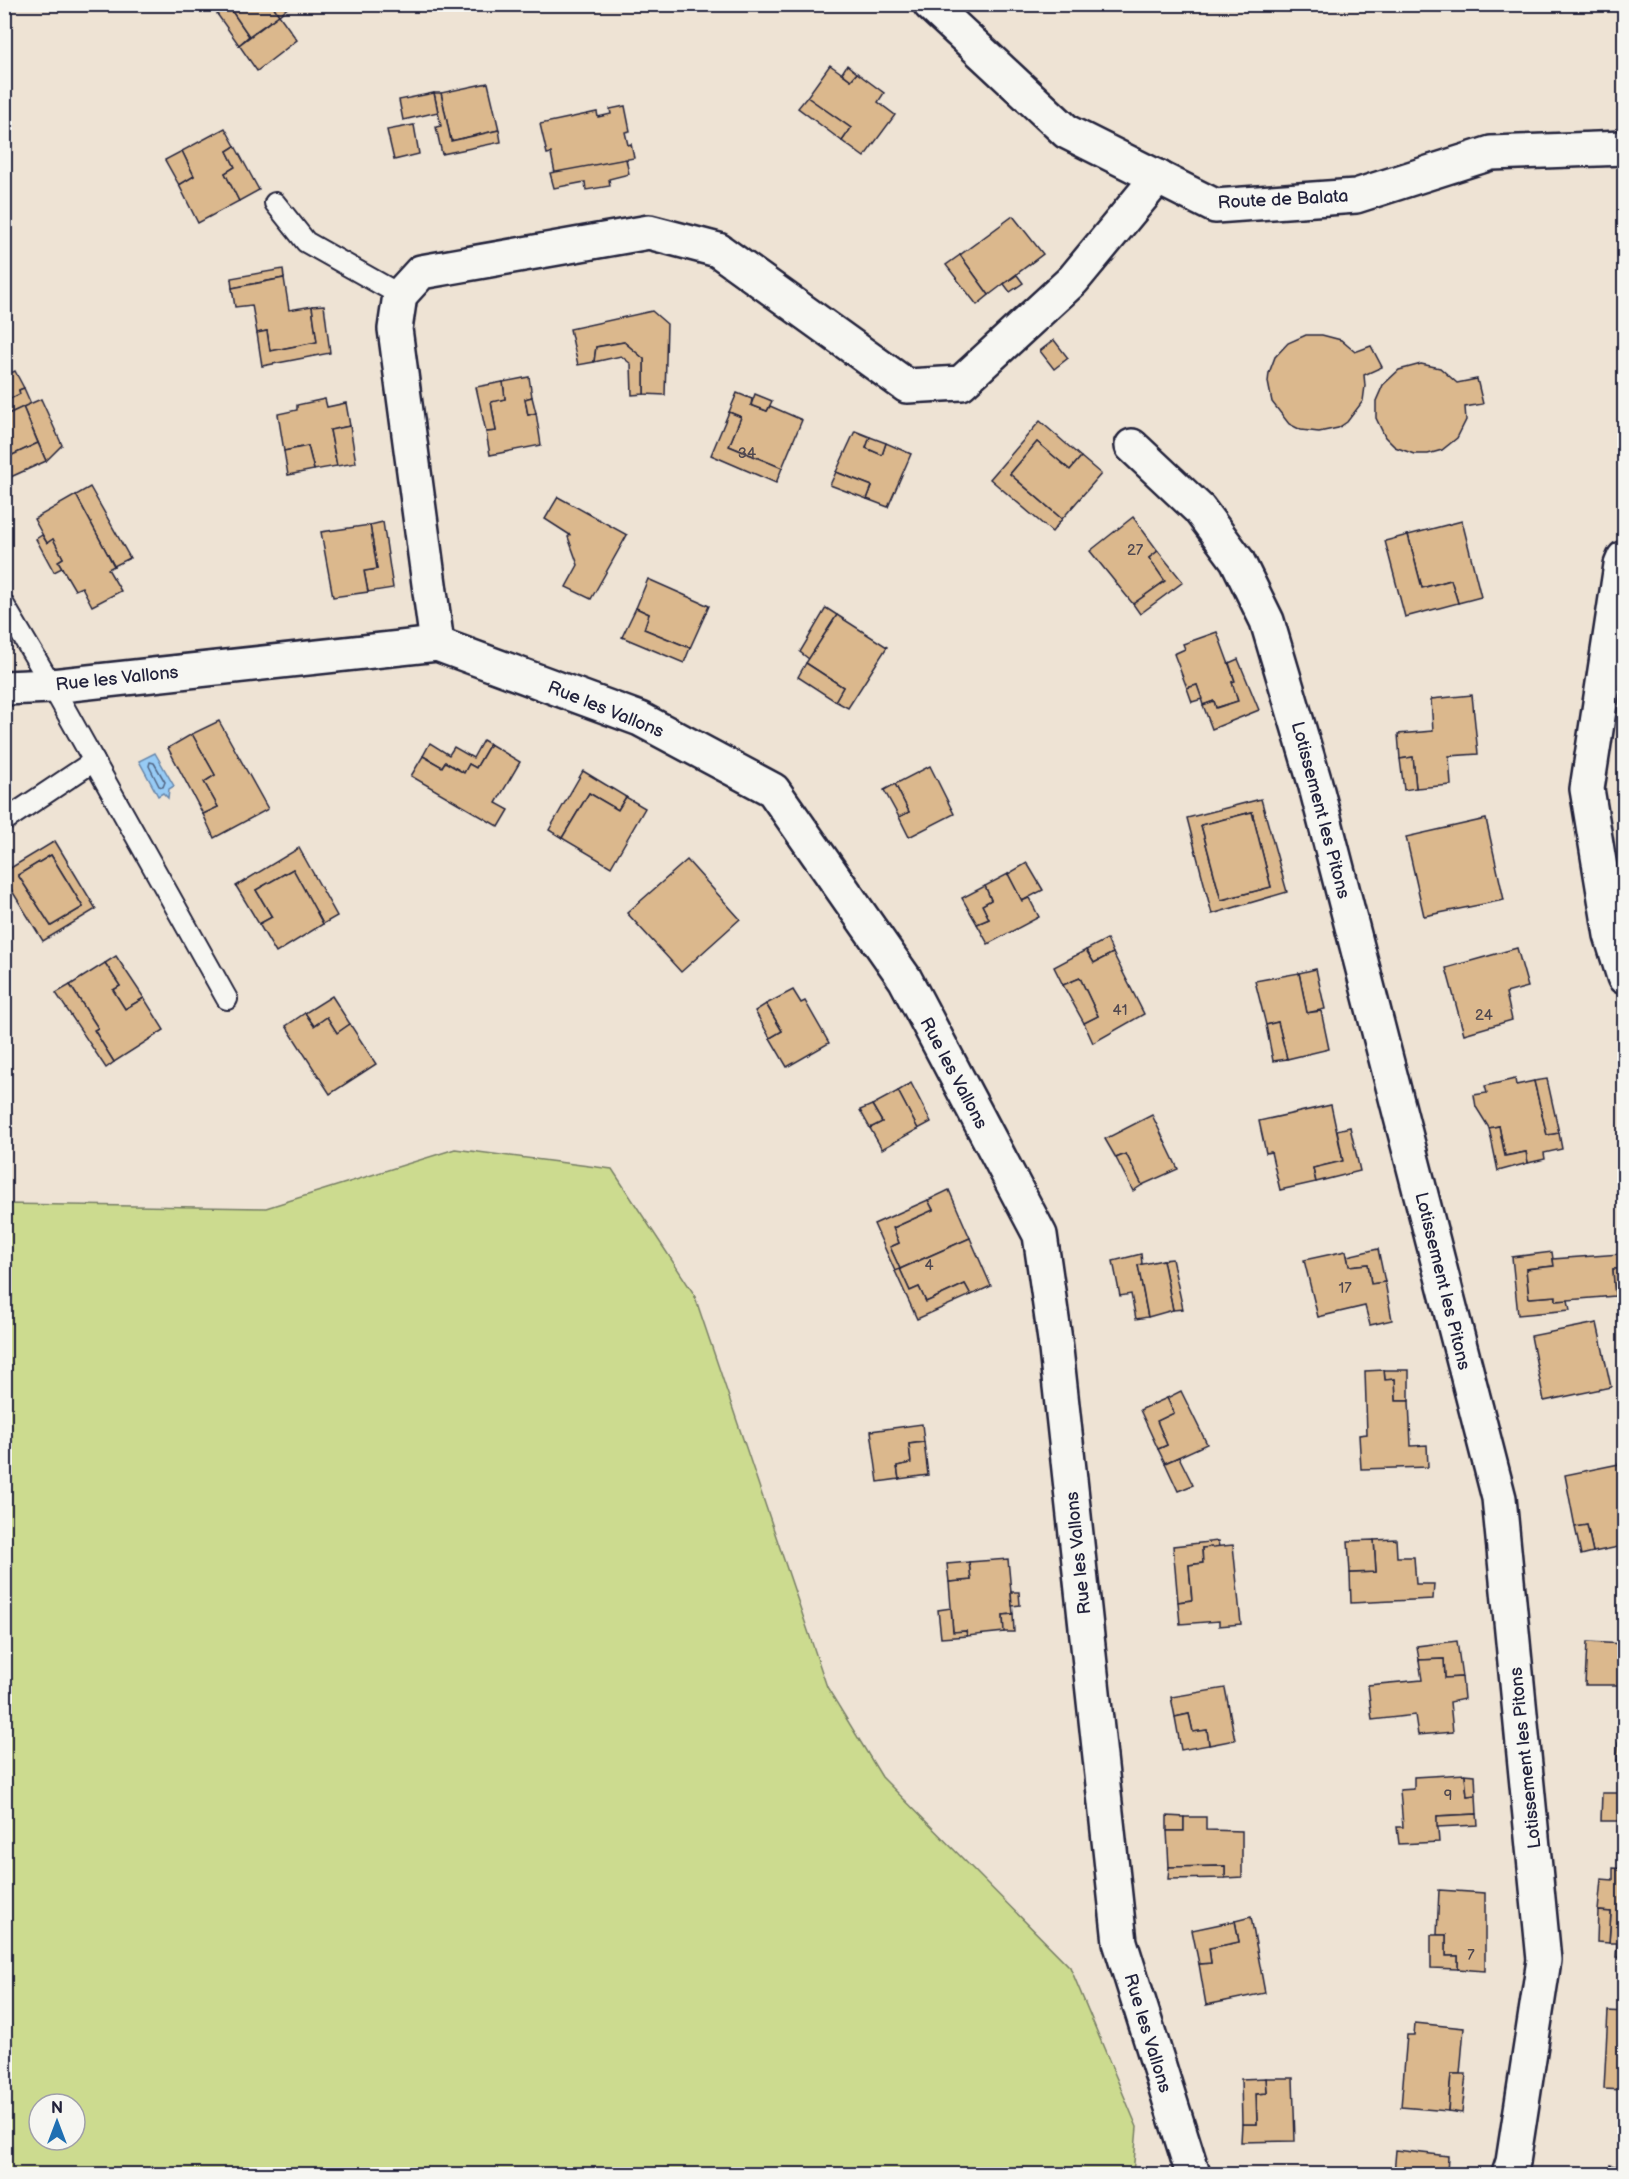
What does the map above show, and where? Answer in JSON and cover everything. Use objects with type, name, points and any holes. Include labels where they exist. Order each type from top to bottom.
[{"type":"street","name":"Route de Balata","points":[[930,4],[1067,132],[1215,206],[1356,196],[1491,153],[1624,148]]},
{"type":"street","points":[[437,644],[394,329],[400,295],[421,272],[649,232],[718,250],[907,386],[961,383],[1073,280],[1158,177]]},
{"type":"street","name":"Lotissement les Pitons","points":[[1132,446],[1200,509],[1237,560],[1267,621],[1315,783],[1499,1498],[1544,1960],[1513,2162],[1509,2175]]},
{"type":"street","points":[[1624,558],[1621,565],[1587,789],[1611,935],[1624,977]]},
{"type":"street","name":"Rue les Vallons","points":[[4,688],[52,686],[437,644],[640,719],[773,790],[905,979],[1040,1235],[1056,1340],[1120,1942],[1193,2175]]},
{"type":"lane","points":[[275,204],[306,242],[400,295]]},
{"type":"lane","points":[[4,605],[228,999]]},
{"type":"lane","points":[[4,821],[94,761]]},
{"type":"green space","points":[[455,1149],[612,1169],[694,1294],[827,1687],[882,1777],[1070,1967],[1137,2127],[1133,2174],[5,2174],[5,1204],[266,1208]]},
{"type":"water","points":[[155,753],[174,786],[169,789],[168,798],[163,793],[158,796],[139,761]]},
{"type":"building","points":[[210,4],[227,4],[249,36],[239,45]]},
{"type":"building","points":[[227,4],[272,4],[279,15],[249,36]]},
{"type":"building","points":[[272,4],[292,4],[279,15]]},
{"type":"building","points":[[279,15],[297,40],[257,71],[239,45]]},
{"type":"building","points":[[830,65],[851,80],[857,73],[884,93],[878,102],[895,115],[864,157],[842,141],[851,128],[807,97]]},
{"type":"building","points":[[847,65],[857,73],[851,80],[842,73]]},
{"type":"building","points":[[488,83],[499,130],[451,141],[441,93]]},
{"type":"building","points":[[434,93],[441,93],[451,141],[499,130],[501,142],[442,154],[436,127],[441,126]]},
{"type":"building","points":[[434,93],[438,112],[403,120],[399,100]]},
{"type":"building","points":[[807,97],[851,128],[842,141],[798,108]]},
{"type":"building","points":[[625,106],[630,131],[625,132],[634,158],[555,173],[551,153],[547,154],[540,124],[597,112],[598,117],[611,114],[610,109]]},
{"type":"building","points":[[414,125],[419,154],[394,160],[387,130]]},
{"type":"building","points":[[225,128],[235,146],[227,151],[235,167],[225,173],[239,201],[198,223],[179,185],[194,176],[182,151]]},
{"type":"building","points":[[235,146],[259,190],[239,201],[225,173],[235,167],[227,151]]},
{"type":"building","points":[[182,151],[194,176],[179,185],[165,160]]},
{"type":"building","points":[[626,159],[629,174],[609,179],[610,186],[586,190],[585,182],[554,188],[550,173]]},
{"type":"building","points":[[1013,216],[1043,254],[989,295],[960,255]]},
{"type":"building","points":[[960,255],[989,295],[977,305],[946,265]]},
{"type":"building","points":[[283,269],[284,278],[232,288],[231,278]]},
{"type":"building","points":[[1017,275],[1023,283],[1010,292],[1004,284]]},
{"type":"building","points":[[284,278],[289,310],[312,306],[317,342],[270,351],[267,331],[257,333],[252,305],[235,307],[232,288]]},
{"type":"building","points":[[324,305],[330,353],[262,366],[257,333],[267,331],[270,351],[317,342],[312,306]]},
{"type":"building","points":[[652,311],[667,324],[665,395],[644,394],[644,359],[624,342],[596,347],[594,362],[578,365],[570,329]]},
{"type":"building","points":[[1306,335],[1322,335],[1341,340],[1355,352],[1371,346],[1382,367],[1364,375],[1363,401],[1347,422],[1338,428],[1319,432],[1301,430],[1289,424],[1272,402],[1268,382],[1275,357],[1288,343]]},
{"type":"building","points":[[1054,340],[1068,358],[1054,369],[1040,351]]},
{"type":"building","points":[[624,342],[644,359],[644,394],[632,395],[631,364],[621,356],[594,362],[596,347]]},
{"type":"building","points":[[1421,364],[1440,368],[1457,383],[1477,379],[1483,404],[1465,407],[1466,420],[1457,438],[1442,450],[1428,454],[1414,454],[1395,447],[1385,437],[1376,418],[1376,401],[1383,385],[1399,370]]},
{"type":"building","points":[[15,371],[24,388],[19,390],[20,394],[4,402],[4,376]]},
{"type":"building","points":[[529,377],[532,397],[525,399],[528,415],[536,413],[541,445],[490,455],[486,432],[496,431],[491,402],[505,399],[503,382]]},
{"type":"building","points":[[503,382],[505,399],[491,402],[496,431],[486,432],[476,387]]},
{"type":"building","points":[[24,388],[31,404],[8,414],[4,402],[20,394],[19,390]]},
{"type":"building","points":[[737,393],[752,399],[751,405],[767,411],[770,406],[802,420],[782,468],[729,446],[741,417],[729,412]]},
{"type":"building","points":[[755,394],[772,401],[767,411],[751,405]]},
{"type":"building","points":[[532,397],[536,413],[528,415],[525,399]]},
{"type":"building","points":[[41,399],[62,445],[46,461],[23,407]]},
{"type":"building","points":[[325,399],[327,407],[346,403],[350,426],[330,430],[337,466],[314,470],[308,446],[284,451],[278,414],[297,410],[297,405]]},
{"type":"building","points":[[23,407],[38,443],[4,459],[4,416]]},
{"type":"building","points":[[729,412],[741,417],[729,446],[782,468],[776,483],[711,455]]},
{"type":"building","points":[[1040,421],[1081,457],[1070,470],[1037,442],[1010,474],[1062,519],[1052,532],[990,479]]},
{"type":"building","points":[[350,426],[356,463],[337,466],[330,430]]},
{"type":"building","points":[[855,431],[870,437],[866,448],[882,455],[886,443],[911,454],[888,507],[867,499],[872,486],[836,472]]},
{"type":"building","points":[[870,437],[886,443],[882,455],[866,448]]},
{"type":"building","points":[[1037,442],[1070,470],[1081,457],[1101,474],[1062,519],[1010,474]]},
{"type":"building","points":[[38,443],[46,461],[4,480],[4,459]]},
{"type":"building","points":[[308,446],[314,470],[288,475],[284,451]]},
{"type":"building","points":[[836,472],[872,486],[867,499],[830,485]]},
{"type":"building","points":[[90,487],[130,558],[114,566],[76,495]]},
{"type":"building","points":[[76,495],[114,566],[108,569],[121,591],[92,606],[82,587],[75,590],[58,561],[63,558],[53,539],[47,543],[34,519]]},
{"type":"building","points":[[558,497],[627,535],[591,599],[566,587],[578,565],[568,537],[570,535],[545,519]]},
{"type":"building","points":[[1133,517],[1158,551],[1149,558],[1165,581],[1133,604],[1090,551]]},
{"type":"building","points":[[1462,521],[1481,597],[1458,603],[1451,580],[1422,588],[1408,535]]},
{"type":"building","points":[[383,522],[393,588],[368,592],[364,571],[377,569],[370,525]]},
{"type":"building","points":[[370,525],[377,569],[364,571],[368,592],[333,597],[321,532]]},
{"type":"building","points":[[42,535],[47,543],[53,539],[63,558],[58,561],[62,568],[54,572],[36,539]]},
{"type":"building","points":[[1408,535],[1422,588],[1451,580],[1458,603],[1405,617],[1385,541]]},
{"type":"building","points":[[1158,551],[1183,582],[1140,614],[1133,604],[1165,581],[1149,558]]},
{"type":"building","points":[[648,579],[709,606],[690,648],[644,629],[649,614],[636,608]]},
{"type":"building","points":[[636,608],[649,614],[644,629],[690,648],[684,663],[622,637]]},
{"type":"building","points":[[826,608],[837,615],[809,659],[800,652]]},
{"type":"building","points":[[837,615],[887,647],[848,708],[835,701],[843,687],[806,663]]},
{"type":"building","points":[[1217,632],[1235,681],[1232,682],[1238,701],[1216,708],[1214,701],[1203,705],[1197,685],[1187,688],[1174,654],[1185,649],[1183,644]]},
{"type":"building","points":[[1238,659],[1259,710],[1212,729],[1203,705],[1214,701],[1216,708],[1238,701],[1229,663]]},
{"type":"building","points":[[806,663],[843,687],[835,701],[798,677]]},
{"type":"building","points":[[1197,685],[1202,699],[1192,702],[1187,688]]},
{"type":"building","points":[[1472,695],[1478,754],[1449,756],[1451,785],[1416,788],[1413,757],[1400,759],[1398,734],[1433,731],[1431,699]]},
{"type":"building","points":[[219,721],[268,809],[214,838],[203,814],[218,807],[204,782],[215,775],[192,734]]},
{"type":"building","points":[[192,734],[215,775],[204,782],[218,807],[203,814],[168,748]]},
{"type":"building","points":[[483,740],[490,744],[476,768],[469,764],[464,773],[445,762],[442,767],[423,756],[430,743],[449,755],[454,747],[473,758]]},
{"type":"building","points":[[490,744],[520,762],[496,803],[509,810],[499,827],[411,776],[423,756],[442,767],[445,762],[464,773],[469,764],[476,768]]},
{"type":"building","points":[[1413,757],[1416,788],[1404,790],[1400,759]]},
{"type":"building","points":[[930,766],[954,814],[909,837],[899,817],[909,812],[895,784]]},
{"type":"building","points":[[583,771],[626,797],[618,810],[589,793],[562,838],[549,830]]},
{"type":"building","points":[[895,784],[909,812],[899,817],[884,790]]},
{"type":"building","points":[[589,793],[618,810],[626,797],[645,808],[611,867],[562,838]]},
{"type":"building","points":[[1261,799],[1287,892],[1212,914],[1187,818]],"holes":[[[1252,812],[1271,887],[1221,900],[1201,825]]]},
{"type":"building","points":[[1252,812],[1271,887],[1221,900],[1201,825]]},
{"type":"building","points":[[1486,819],[1504,900],[1424,916],[1406,837]]},
{"type":"building","points":[[55,841],[96,909],[43,941],[4,878],[4,872]],"holes":[[[51,855],[83,907],[51,926],[18,875]]]},
{"type":"building","points":[[299,848],[337,916],[323,924],[293,869],[256,890],[272,917],[259,924],[236,886]]},
{"type":"building","points":[[51,855],[83,907],[51,926],[18,875]]},
{"type":"building","points":[[687,860],[740,919],[681,972],[627,913]]},
{"type":"building","points":[[1027,863],[1043,890],[1022,901],[1008,874]]},
{"type":"building","points":[[293,869],[323,924],[276,953],[259,924],[272,917],[256,890]]},
{"type":"building","points":[[1008,874],[1022,901],[1029,898],[1039,917],[988,944],[977,924],[989,919],[982,905],[991,900],[985,886]]},
{"type":"building","points":[[985,886],[991,900],[982,905],[989,919],[977,924],[962,898]]},
{"type":"building","points":[[1107,939],[1113,953],[1094,963],[1086,950]]},
{"type":"building","points":[[1517,948],[1528,987],[1506,993],[1512,1020],[1464,1034],[1446,968]]},
{"type":"building","points":[[1086,950],[1094,963],[1113,953],[1144,1014],[1093,1043],[1084,1023],[1098,1016],[1080,978],[1063,985],[1054,967]]},
{"type":"building","points":[[116,956],[144,998],[125,1009],[113,990],[120,986],[105,963]]},
{"type":"building","points":[[105,963],[120,986],[113,990],[125,1009],[144,998],[164,1030],[114,1062],[94,1030],[98,1028],[70,985]]},
{"type":"building","points":[[1316,969],[1325,1009],[1307,1013],[1299,973]]},
{"type":"building","points":[[1299,973],[1307,1013],[1321,1011],[1329,1049],[1287,1059],[1278,1022],[1266,1025],[1255,981]]},
{"type":"building","points":[[1080,978],[1098,1016],[1084,1023],[1063,985]]},
{"type":"building","points":[[70,985],[98,1028],[94,1030],[114,1062],[106,1068],[56,993]]},
{"type":"building","points":[[793,990],[801,1003],[805,1001],[829,1043],[787,1067],[770,1038],[782,1031],[766,1004]]},
{"type":"building","points":[[332,996],[350,1024],[337,1033],[327,1017],[314,1026],[305,1013]]},
{"type":"building","points":[[766,1004],[782,1031],[770,1038],[755,1011]]},
{"type":"building","points":[[305,1013],[314,1026],[327,1017],[337,1033],[350,1024],[376,1064],[330,1094],[286,1026]]},
{"type":"building","points":[[1278,1022],[1287,1059],[1273,1061],[1266,1025]]},
{"type":"building","points":[[1515,1079],[1516,1085],[1534,1081],[1547,1135],[1559,1133],[1562,1149],[1544,1153],[1545,1159],[1528,1163],[1526,1152],[1505,1156],[1499,1126],[1489,1128],[1476,1107],[1474,1095],[1487,1093],[1485,1086]]},
{"type":"building","points":[[1547,1079],[1559,1133],[1547,1135],[1534,1081]]},
{"type":"building","points":[[911,1083],[931,1122],[918,1129],[898,1091]]},
{"type":"building","points":[[898,1091],[918,1129],[882,1149],[870,1128],[882,1122],[872,1105]]},
{"type":"building","points":[[872,1105],[882,1122],[870,1128],[860,1110]]},
{"type":"building","points":[[1331,1105],[1343,1161],[1313,1168],[1316,1182],[1280,1190],[1271,1152],[1266,1153],[1259,1121]]},
{"type":"building","points":[[1152,1115],[1178,1169],[1142,1185],[1126,1154],[1116,1158],[1105,1139]]},
{"type":"building","points":[[1499,1126],[1505,1156],[1526,1152],[1528,1163],[1498,1171],[1489,1128]]},
{"type":"building","points":[[1350,1127],[1360,1171],[1316,1182],[1313,1168],[1343,1161],[1337,1130]]},
{"type":"building","points":[[1126,1154],[1142,1185],[1133,1191],[1116,1158]]},
{"type":"building","points":[[949,1190],[970,1238],[900,1269],[890,1247],[899,1243],[893,1228],[933,1210],[928,1200]]},
{"type":"building","points":[[928,1200],[933,1210],[893,1228],[899,1243],[890,1247],[900,1269],[895,1271],[874,1224]]},
{"type":"building","points":[[970,1238],[991,1286],[971,1295],[965,1284],[926,1302],[919,1287],[910,1291],[900,1269]]},
{"type":"building","points":[[1378,1249],[1385,1282],[1371,1284],[1368,1264],[1349,1266],[1347,1256]]},
{"type":"building","points":[[1346,1251],[1349,1266],[1368,1264],[1371,1284],[1385,1282],[1392,1320],[1370,1325],[1365,1306],[1318,1317],[1304,1260]]},
{"type":"building","points":[[1552,1252],[1554,1266],[1526,1269],[1529,1298],[1556,1296],[1556,1301],[1568,1300],[1570,1310],[1518,1315],[1512,1257]]},
{"type":"building","points":[[1141,1254],[1142,1264],[1138,1265],[1148,1317],[1136,1319],[1131,1294],[1120,1296],[1113,1261]]},
{"type":"building","points":[[1620,1254],[1621,1269],[1613,1269],[1615,1296],[1556,1301],[1556,1296],[1529,1298],[1526,1269],[1554,1266],[1553,1259]]},
{"type":"building","points":[[1172,1259],[1183,1309],[1173,1310],[1163,1260]]},
{"type":"building","points":[[1163,1260],[1173,1310],[1148,1317],[1138,1265]]},
{"type":"building","points":[[900,1269],[910,1291],[919,1287],[926,1302],[965,1284],[971,1295],[917,1319],[895,1271]]},
{"type":"building","points":[[1613,1269],[1624,1269],[1624,1295],[1615,1296]]},
{"type":"building","points":[[1597,1323],[1611,1387],[1544,1401],[1531,1336]]},
{"type":"building","points":[[1384,1370],[1409,1370],[1409,1401],[1396,1401],[1395,1379],[1385,1380]]},
{"type":"building","points":[[1384,1370],[1385,1380],[1395,1379],[1396,1401],[1409,1401],[1411,1446],[1427,1445],[1428,1467],[1361,1469],[1359,1435],[1367,1434],[1365,1371]]},
{"type":"building","points":[[1181,1391],[1207,1444],[1165,1463],[1158,1449],[1167,1445],[1157,1421],[1174,1413],[1167,1398]]},
{"type":"building","points":[[1167,1398],[1174,1413],[1157,1421],[1167,1445],[1158,1449],[1140,1410]]},
{"type":"building","points":[[922,1424],[924,1442],[909,1444],[911,1463],[897,1466],[899,1479],[878,1482],[871,1431]]},
{"type":"building","points":[[924,1442],[928,1475],[899,1479],[897,1466],[911,1463],[909,1444]]},
{"type":"building","points":[[1179,1457],[1193,1485],[1178,1491],[1165,1463]]},
{"type":"building","points":[[1624,1463],[1624,1483],[1620,1484],[1624,1518],[1620,1518],[1624,1546],[1593,1552],[1587,1525],[1575,1527],[1565,1475]]},
{"type":"building","points":[[1587,1525],[1593,1552],[1581,1555],[1575,1527]]},
{"type":"building","points":[[1396,1539],[1397,1557],[1414,1557],[1416,1584],[1434,1584],[1433,1599],[1351,1603],[1350,1573],[1376,1572],[1374,1540]]},
{"type":"building","points":[[1374,1540],[1376,1572],[1350,1573],[1348,1541]]},
{"type":"building","points":[[1218,1541],[1219,1547],[1202,1548],[1203,1563],[1189,1565],[1192,1600],[1178,1602],[1173,1546]]},
{"type":"building","points":[[1233,1545],[1241,1624],[1219,1626],[1219,1621],[1180,1624],[1178,1602],[1192,1600],[1189,1565],[1203,1563],[1202,1548]]},
{"type":"building","points":[[1008,1559],[1013,1614],[1003,1615],[1004,1632],[967,1636],[966,1631],[953,1632],[949,1582],[971,1580],[969,1562]]},
{"type":"building","points":[[969,1562],[971,1580],[949,1582],[947,1564]]},
{"type":"building","points":[[1011,1592],[1019,1592],[1020,1605],[1012,1606]]},
{"type":"building","points":[[951,1608],[953,1632],[966,1631],[967,1636],[941,1638],[938,1610]]},
{"type":"building","points":[[1013,1614],[1014,1632],[1004,1632],[1003,1615]]},
{"type":"building","points":[[1457,1641],[1462,1677],[1445,1678],[1444,1659],[1419,1660],[1417,1646]]},
{"type":"building","points":[[1587,1642],[1624,1644],[1624,1685],[1585,1685]]},
{"type":"building","points":[[1444,1659],[1445,1678],[1462,1677],[1464,1699],[1450,1702],[1453,1732],[1418,1735],[1415,1715],[1372,1720],[1368,1685],[1422,1680],[1419,1660]]},
{"type":"building","points":[[1225,1688],[1235,1740],[1209,1745],[1207,1730],[1193,1732],[1189,1714],[1175,1717],[1171,1697]]},
{"type":"building","points":[[1189,1714],[1193,1732],[1207,1730],[1209,1745],[1181,1750],[1175,1717]]},
{"type":"building","points":[[1618,1743],[1624,1743],[1624,1760],[1617,1760]]},
{"type":"building","points":[[1617,1760],[1624,1760],[1624,1821],[1601,1821],[1602,1793],[1620,1793]]},
{"type":"building","points":[[1465,1774],[1467,1796],[1476,1795],[1477,1814],[1437,1816],[1439,1842],[1399,1844],[1397,1827],[1403,1827],[1400,1790],[1414,1789],[1414,1777]]},
{"type":"building","points":[[1465,1774],[1475,1775],[1476,1795],[1467,1796]]},
{"type":"building","points":[[1477,1814],[1478,1825],[1437,1827],[1437,1816]]},
{"type":"building","points":[[1167,1816],[1184,1817],[1184,1831],[1167,1831]]},
{"type":"building","points":[[1184,1817],[1206,1817],[1206,1830],[1242,1831],[1242,1877],[1225,1878],[1225,1866],[1169,1867],[1167,1831],[1184,1831]]},
{"type":"building","points":[[1225,1866],[1225,1878],[1168,1879],[1169,1867]]},
{"type":"building","points":[[1613,1868],[1624,1869],[1624,1943],[1609,1943],[1611,1912],[1598,1911],[1601,1879],[1613,1880]]},
{"type":"building","points":[[1439,1890],[1485,1893],[1485,1971],[1458,1969],[1458,1956],[1446,1956],[1446,1935],[1437,1935]]},
{"type":"building","points":[[1598,1911],[1611,1912],[1609,1943],[1597,1942]]},
{"type":"building","points":[[1251,1917],[1265,1993],[1206,2005],[1199,1964],[1211,1963],[1209,1948],[1239,1942],[1235,1921]]},
{"type":"building","points":[[1235,1921],[1239,1942],[1209,1948],[1211,1963],[1199,1964],[1192,1930]]},
{"type":"building","points":[[1431,1935],[1446,1935],[1446,1956],[1458,1956],[1458,1969],[1431,1968]]},
{"type":"building","points":[[1617,1943],[1624,1943],[1624,1958],[1616,1957]]},
{"type":"building","points":[[1608,2011],[1624,2012],[1619,2064],[1624,2064],[1624,2090],[1604,2089]]},
{"type":"building","points":[[1415,2023],[1464,2028],[1460,2074],[1451,2074],[1448,2111],[1401,2107],[1407,2035],[1414,2035]]},
{"type":"building","points":[[1621,2028],[1624,2029],[1624,2064],[1619,2064]]},
{"type":"building","points":[[1451,2074],[1466,2074],[1462,2113],[1448,2111]]},
{"type":"building","points":[[1266,2078],[1293,2078],[1295,2141],[1241,2142],[1242,2124],[1257,2124],[1256,2094],[1267,2093]]},
{"type":"building","points":[[1266,2078],[1267,2093],[1256,2094],[1257,2124],[1242,2124],[1241,2079]]},
{"type":"building","points":[[1396,2150],[1448,2156],[1447,2174],[1394,2174]]},
{"type":"building","points":[[1610,2165],[1624,2168],[1624,2174],[1608,2174]]}]
